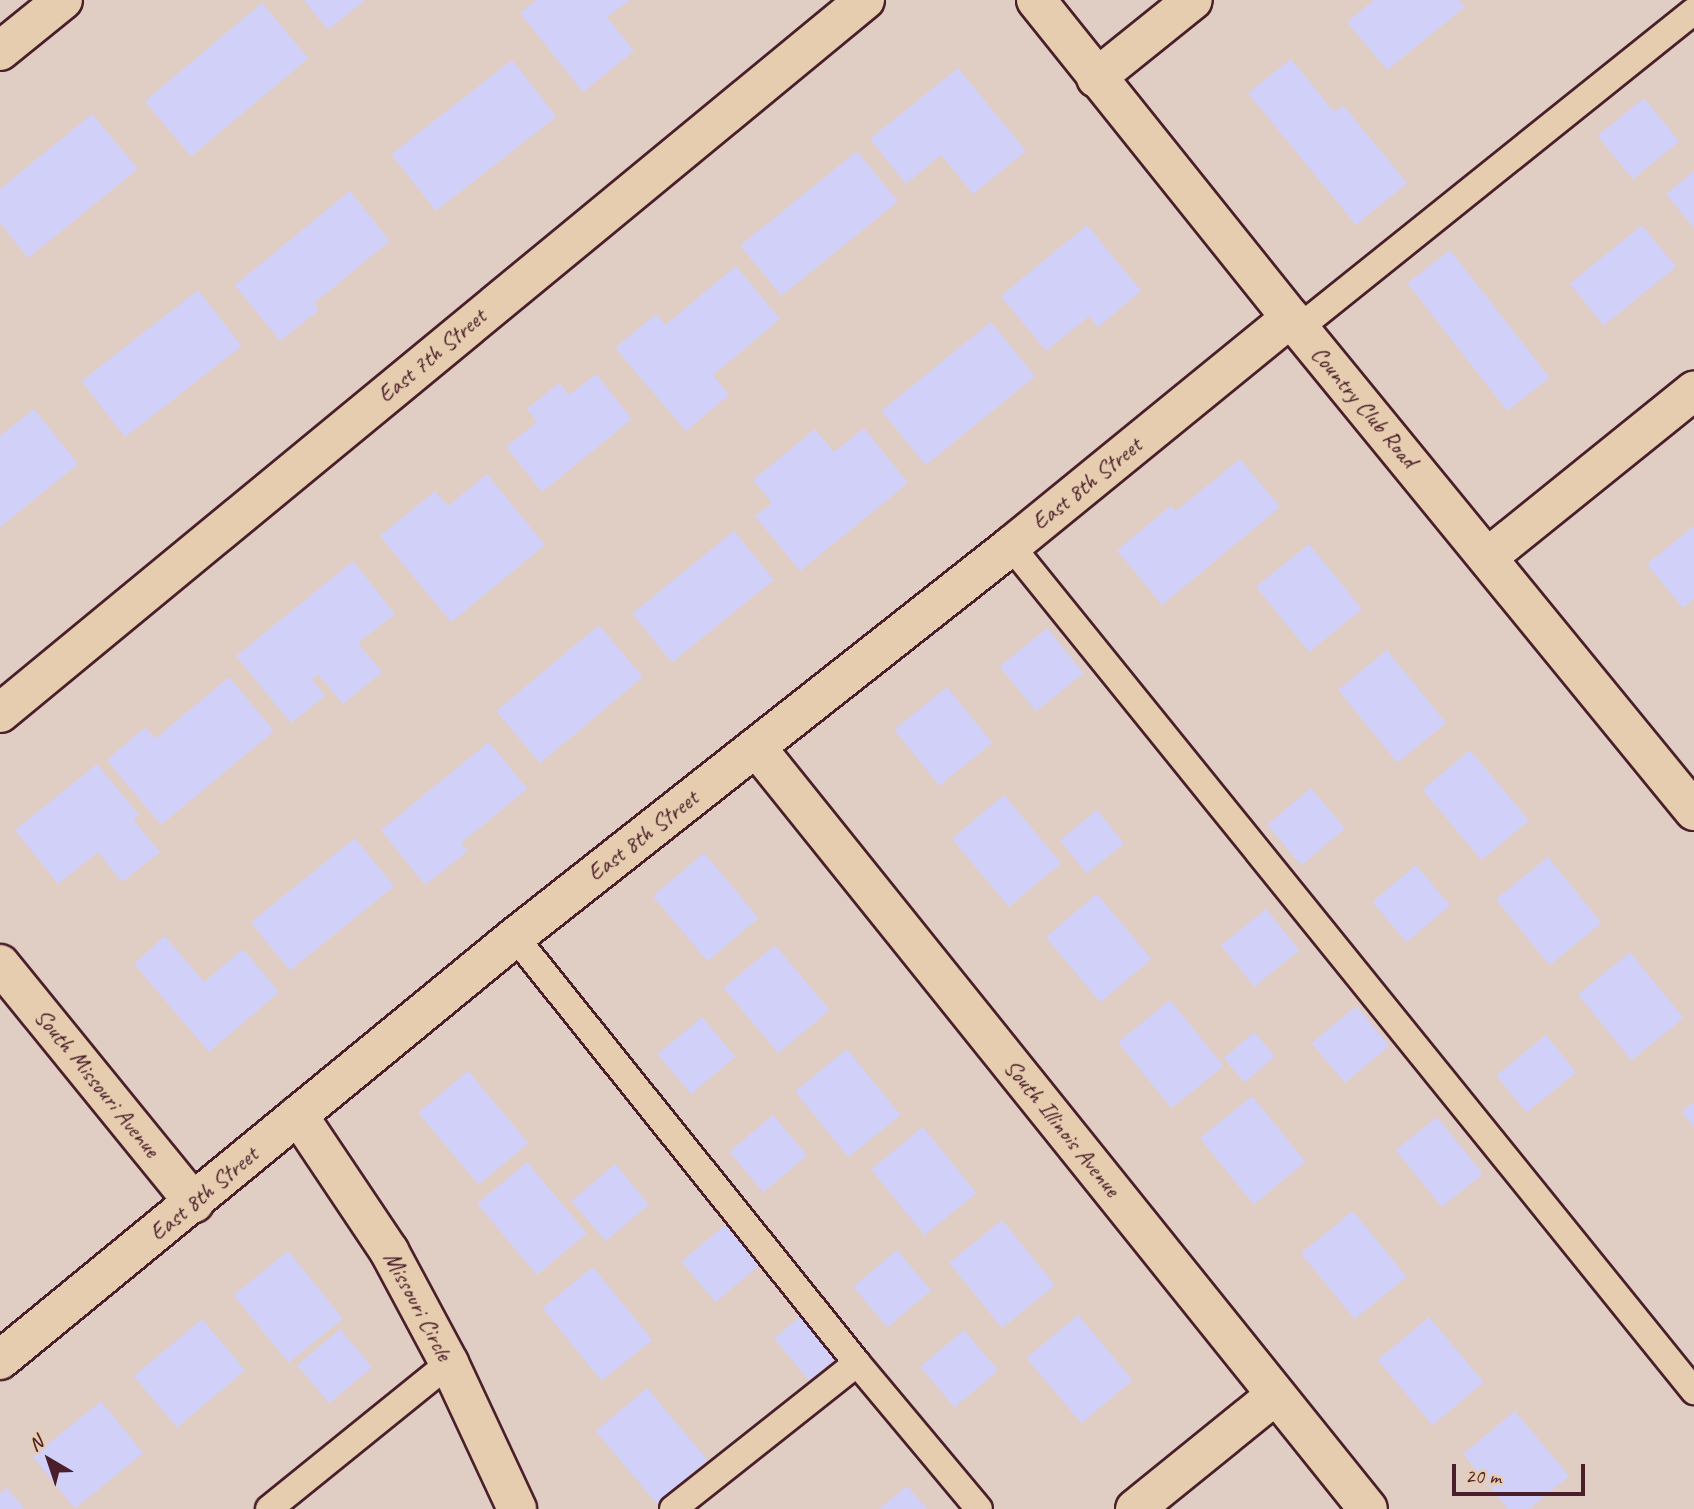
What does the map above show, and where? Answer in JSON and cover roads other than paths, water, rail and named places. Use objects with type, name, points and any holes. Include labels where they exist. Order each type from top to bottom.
[{"type":"street","points":[[0,51],[63,0]]},
{"type":"street","name":"East 7th Street","points":[[0,713],[864,0]]},
{"type":"street","name":"Country Club Road","points":[[1035,0],[1694,811]]},
{"type":"street","points":[[1096,78],[1193,0]]},
{"type":"street","name":"East 8th Street","points":[[0,1360],[515,937],[1295,323]]},
{"type":"street","points":[[1488,557],[1694,391]]},
{"type":"street","name":"South Illinois Avenue","points":[[756,747],[1368,1509]]},
{"type":"street","name":"South Missouri Avenue","points":[[0,964],[194,1203]]},
{"type":"street","name":"Missouri Circle","points":[[298,1115],[389,1251],[449,1363],[517,1509]]},
{"type":"street","points":[[1135,1509],[1276,1395]]},
{"type":"lane","points":[[1295,323],[1694,11]]},
{"type":"lane","points":[[1011,546],[1694,1391]]},
{"type":"lane","points":[[515,937],[857,1363],[979,1509]]},
{"type":"lane","points":[[269,1509],[449,1363]]},
{"type":"lane","points":[[673,1509],[857,1363]]}]
